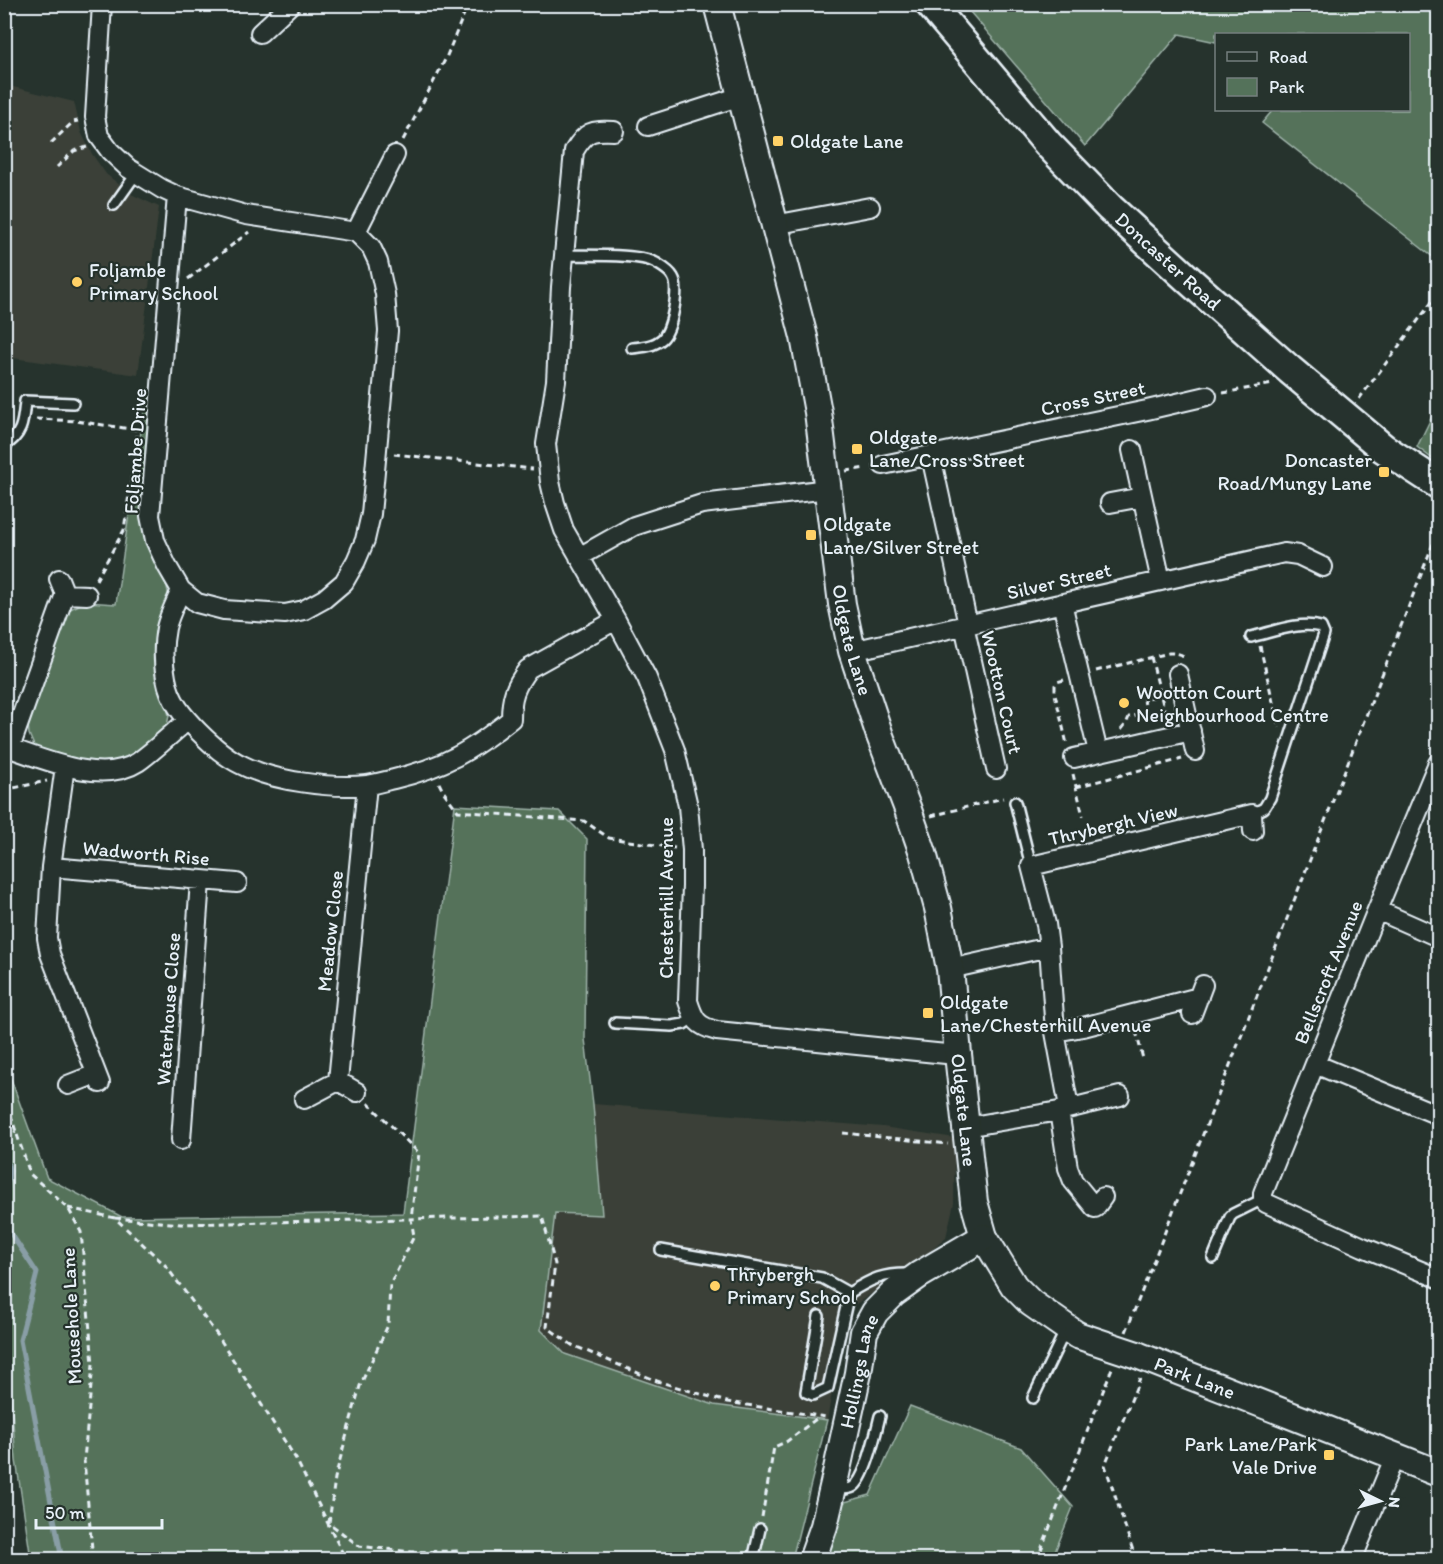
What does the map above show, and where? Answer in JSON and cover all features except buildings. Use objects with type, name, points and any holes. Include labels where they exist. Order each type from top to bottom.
[{"type":"main road","name":"Doncaster Road","points":[[930,4],[1048,144],[1110,208],[1290,370],[1383,448],[1430,479]]},
{"type":"street","points":[[102,4],[95,117],[99,136],[122,163],[162,189],[177,196],[246,214],[356,232],[395,155]]},
{"type":"street","points":[[260,33],[291,4]]},
{"type":"street","name":"Oldgate Lane","points":[[717,4],[804,337],[818,412],[842,604],[852,651],[880,736],[912,820],[938,908],[950,969],[958,1054],[960,1136],[984,1237]]},
{"type":"street","points":[[648,126],[741,96]]},
{"type":"street","name":"Chesterhill Avenue","points":[[614,131],[602,130],[590,133],[582,138],[574,152],[561,287],[556,381],[546,444],[555,503],[564,530],[647,678],[675,750],[688,806],[692,850],[688,1001],[693,1018]]},
{"type":"street","name":"Foljambe Drive","points":[[177,196],[150,516],[155,540],[166,566],[181,590],[197,603],[224,610],[285,614],[304,610],[324,599],[344,582],[365,540],[371,514],[387,331],[385,294],[378,262],[371,247],[356,232]]},
{"type":"street","points":[[774,225],[870,207]]},
{"type":"street","name":"Cross Street","points":[[883,465],[1207,396]]},
{"type":"street","points":[[1132,450],[1161,581]]},
{"type":"street","points":[[931,456],[966,625]]},
{"type":"street","points":[[579,557],[634,526],[692,507],[827,482]]},
{"type":"street","points":[[1110,504],[1142,497]]},
{"type":"street","name":"Silver Street","points":[[852,651],[1284,553],[1298,555],[1323,567]]},
{"type":"street","points":[[87,595],[62,586],[7,747],[64,775],[117,771],[136,763],[188,721]]},
{"type":"street","points":[[181,590],[166,628],[164,652],[166,678],[173,702],[216,749],[242,766],[275,777],[323,785],[367,785],[419,773],[472,748],[510,718],[511,701],[518,681],[528,669],[616,620]]},
{"type":"street","points":[[1062,603],[1098,752]]},
{"type":"street","name":"Wootton Court","points":[[966,625],[996,769]]},
{"type":"street","points":[[1178,674],[1195,751]]},
{"type":"street","points":[[1074,758],[1191,731]]},
{"type":"street","name":"Bellscroft Avenue","points":[[1263,1199],[1263,1193],[1438,763]]},
{"type":"street","points":[[64,775],[51,867],[46,938],[98,1079],[68,1085]]},
{"type":"street","name":"Meadow Close","points":[[338,1081],[367,785]]},
{"type":"street","name":"Thrybergh View","points":[[1103,1197],[1095,1208],[1073,1180],[1068,1168],[1049,946],[1032,866],[1252,822]]},
{"type":"street","name":"Wadworth Rise","points":[[51,867],[237,883]]},
{"type":"street","name":"Waterhouse Close","points":[[181,1140],[200,881]]},
{"type":"street","points":[[1377,910],[1438,937]]},
{"type":"street","points":[[950,969],[1049,946]]},
{"type":"street","points":[[1055,1032],[1133,1014],[1201,991],[1192,1014]]},
{"type":"street","points":[[693,1018],[705,1028],[717,1031],[958,1054]]},
{"type":"street","points":[[1315,1064],[1438,1115]]},
{"type":"street","points":[[304,1099],[338,1081],[357,1092]]},
{"type":"street","points":[[960,1136],[1120,1096]]},
{"type":"street","points":[[1263,1199],[1266,1203],[1363,1247],[1438,1278]]},
{"type":"street","name":"Park Lane","points":[[984,1237],[1014,1286],[1031,1303],[1072,1332],[1136,1349],[1438,1473]]},
{"type":"street","name":"Hollings Lane","points":[[812,1560],[824,1526],[858,1373],[864,1332],[875,1312],[894,1293],[919,1275],[984,1237]]},
{"type":"street","points":[[1352,1560],[1395,1456]]},
{"type":"lane","points":[[114,205],[136,174]]},
{"type":"lane","points":[[564,255],[629,257],[654,261],[674,278],[673,316],[667,333],[654,344],[632,348]]},
{"type":"lane","points":[[4,446],[22,428],[25,401],[74,404]]},
{"type":"lane","points":[[1252,822],[1270,798],[1324,634],[1320,627],[1301,625],[1254,637]]},
{"type":"lane","points":[[1014,798],[1032,866]]},
{"type":"lane","points":[[615,1023],[672,1026],[684,1024],[693,1018]]},
{"type":"lane","points":[[1213,1258],[1230,1217],[1263,1199]]},
{"type":"lane","points":[[661,1250],[822,1278],[849,1293]]},
{"type":"lane","points":[[819,1316],[806,1392],[813,1395],[828,1388],[849,1293],[867,1281],[892,1273],[919,1275]]},
{"type":"lane","points":[[1033,1398],[1072,1332]]},
{"type":"lane","points":[[832,1489],[848,1489],[856,1486],[864,1474],[880,1416]]},
{"type":"lane","points":[[753,1560],[760,1529]]},
{"type":"path","points":[[395,155],[446,58],[468,4]]},
{"type":"path","points":[[51,143],[73,122],[95,117]]},
{"type":"path","points":[[57,167],[74,151],[103,142]]},
{"type":"path","points":[[169,293],[268,218]]},
{"type":"path","points":[[1346,417],[1438,294]]},
{"type":"path","points":[[1207,396],[1282,382],[1290,370]]},
{"type":"path","points":[[23,418],[76,421],[138,430],[124,530],[87,595]]},
{"type":"path","points":[[377,452],[549,471]]},
{"type":"path","points":[[827,482],[883,465]]},
{"type":"path","points":[[1136,1560],[1105,1465],[1136,1349],[1438,531]]},
{"type":"path","points":[[1254,637],[1285,754]]},
{"type":"path","points":[[1151,657],[1171,735]]},
{"type":"path","points":[[1124,746],[1119,732],[1129,717],[1146,713],[1144,699],[1161,695]]},
{"type":"path","points":[[1076,787],[1197,755],[1195,751]]},
{"type":"path","points":[[433,768],[442,791],[458,810],[584,821],[609,838],[692,850]]},
{"type":"path","points":[[4,790],[64,775]]},
{"type":"path","points":[[912,820],[1014,798]]},
{"type":"path","points":[[1133,1014],[1143,1059]]},
{"type":"path","points":[[329,1523],[335,1478],[360,1386],[388,1325],[390,1285],[414,1236],[411,1219],[419,1153],[357,1092]]},
{"type":"path","name":"Mousehole Lane","points":[[4,1095],[30,1174],[68,1208],[81,1232],[93,1364],[84,1460],[93,1560]]},
{"type":"path","points":[[4,1136],[16,1132]]},
{"type":"path","points":[[843,1133],[960,1136]]},
{"type":"path","points":[[68,1208],[115,1218],[181,1224],[542,1216],[555,1264],[547,1327],[572,1346],[657,1381],[727,1402],[826,1418]]},
{"type":"path","points":[[115,1218],[165,1265],[218,1336],[296,1459],[346,1560]]},
{"type":"path","points":[[1037,1560],[1112,1367]]},
{"type":"path","points":[[760,1529],[774,1447],[786,1442],[820,1416]]},
{"type":"path","points":[[329,1523],[359,1546],[412,1552],[457,1551],[464,1560]]},
{"type":"shaded area","name":"Foljambe Primary School","points":[[5,85],[74,102],[81,132],[92,154],[106,174],[131,194],[159,207],[138,375],[5,357]]},
{"type":"shaded area","name":"Thrybergh Primary School","points":[[593,1104],[883,1127],[955,1138],[954,1203],[946,1237],[919,1262],[847,1310],[827,1420],[714,1405],[565,1354],[541,1330],[555,1213],[602,1215]]},
{"type":"green space","points":[[964,5],[1438,5],[1438,261],[1262,123],[1272,111],[1410,111],[1410,33],[1215,33],[1215,42],[1179,34],[1085,146]]},
{"type":"green space","points":[[147,390],[153,391],[143,511],[144,533],[169,597],[157,631],[154,656],[157,677],[169,716],[166,729],[135,755],[112,765],[89,766],[35,748],[29,734],[28,723],[65,617],[70,609],[86,602],[116,604]]},
{"type":"green space","points":[[1438,404],[1438,463],[1417,447]]},
{"type":"green space","points":[[455,805],[559,811],[587,839],[585,1039],[602,1215],[555,1213],[541,1330],[565,1354],[714,1405],[827,1420],[792,1559],[31,1559],[16,1460],[5,1325],[4,1060],[47,1178],[122,1217],[403,1213]]},
{"type":"green space","points":[[910,1406],[1021,1448],[1073,1507],[1052,1559],[826,1560],[841,1503],[870,1495]]},
{"type":"waterway","points":[[4,1151],[10,1171],[4,1202]]},
{"type":"waterway","points":[[4,1223],[37,1273],[20,1340],[62,1560]]},
{"type":"place","name":"Oldgate Lane","points":[[778,141]]},
{"type":"place","name":"Foljambe Primary School","points":[[77,282]]},
{"type":"place","name":"Oldgate Lane/Cross Street","points":[[857,449]]},
{"type":"place","name":"Doncaster Road/Mungy Lane","points":[[1384,472]]},
{"type":"place","name":"Oldgate Lane/Silver Street","points":[[811,535]]},
{"type":"place","name":"Wootton Court Neighbourhood Centre","points":[[1124,703]]},
{"type":"place","name":"Oldgate Lane/Chesterhill Avenue","points":[[928,1013]]},
{"type":"place","name":"Thrybergh Primary School","points":[[715,1286]]},
{"type":"place","name":"Park Lane/Park Vale Drive","points":[[1329,1455]]}]
